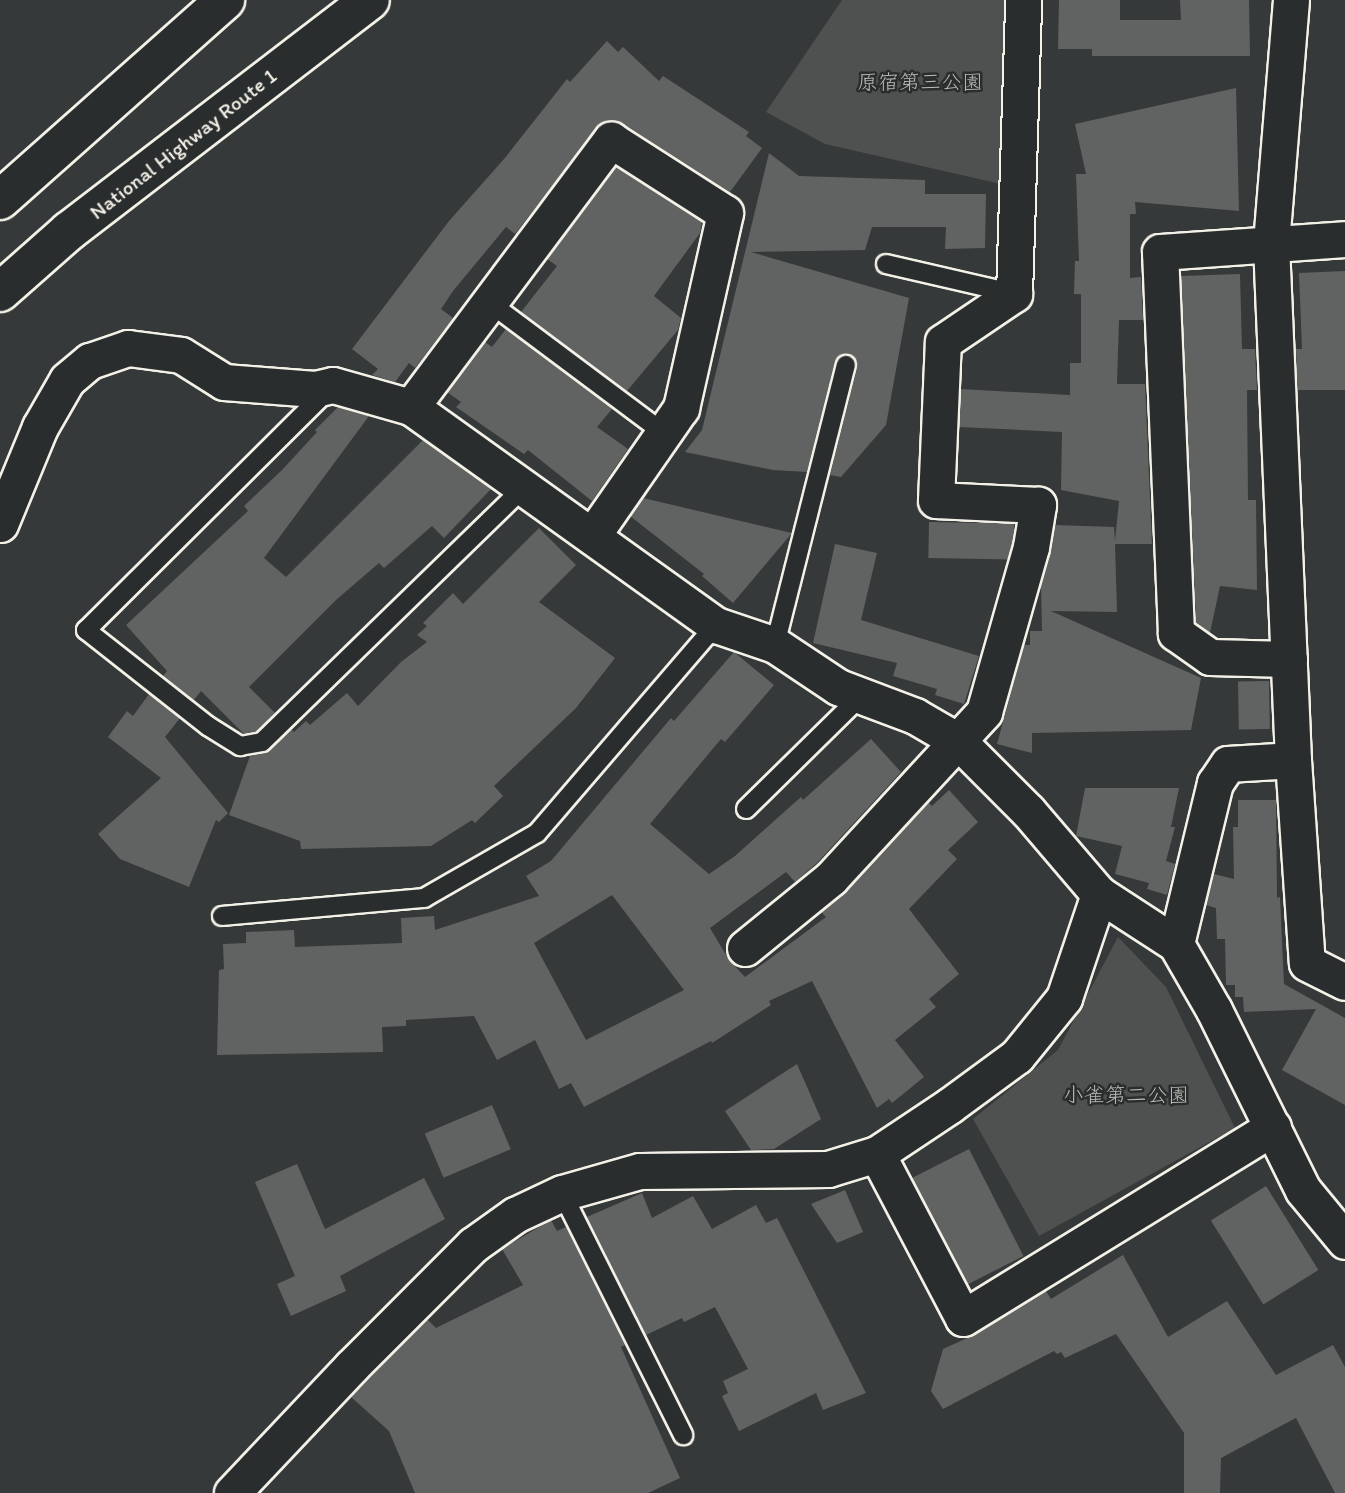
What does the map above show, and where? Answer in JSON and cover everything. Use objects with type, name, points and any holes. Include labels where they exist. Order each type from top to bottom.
[{"type":"highway","points":[[0,200],[225,0]]},
{"type":"highway","name":"National Highway Route 1","points":[[0,292],[69,231],[370,0]]},
{"type":"street","points":[[745,948],[831,878],[984,712],[1031,547],[1038,505],[936,500],[943,342],[1014,294],[1023,0]]},
{"type":"street","points":[[1291,0],[1271,244],[1293,760],[1307,963],[1345,982]]},
{"type":"street","points":[[411,407],[611,140],[725,213],[681,408],[592,536]]},
{"type":"street","points":[[1289,659],[1210,657],[1176,634],[1160,252],[1345,239]]},
{"type":"street","points":[[0,524],[40,427],[67,380],[90,361],[128,348],[181,355],[224,382],[324,387],[411,407],[716,625],[775,645],[838,687],[915,716],[958,740],[1028,811],[1099,894],[1176,944],[1214,1010],[1303,1190],[1345,1241]]},
{"type":"street","points":[[1176,944],[1215,783],[1228,764],[1293,760]]},
{"type":"street","points":[[232,1493],[351,1367],[473,1245],[515,1215],[562,1193],[640,1171],[794,1172],[828,1169],[877,1154],[1017,1056],[1064,998],[1099,894]]},
{"type":"street","points":[[877,1154],[963,1318],[1273,1127]]},
{"type":"lane","points":[[886,264],[1014,294]]},
{"type":"lane","points":[[490,303],[664,433]]},
{"type":"lane","points":[[775,645],[846,365]]},
{"type":"lane","points":[[324,387],[86,629],[208,726],[240,746],[262,742],[525,486]]},
{"type":"lane","points":[[222,916],[424,898],[537,833],[716,625]]},
{"type":"lane","points":[[746,809],[862,696]]},
{"type":"lane","points":[[562,1193],[683,1434]]},
{"type":"green space","name":"原宿第三公園","points":[[842,0],[1007,0],[1001,184],[825,144],[766,112]]},
{"type":"green space","name":"小雀第二公園","points":[[1118,937],[1166,987],[1235,1128],[1039,1236],[973,1119],[1058,1050]]},
{"type":"building","points":[[1059,0],[1120,0],[1120,20],[1181,20],[1180,0],[1249,0],[1250,56],[1092,56],[1092,49],[1058,49]]},
{"type":"building","points":[[607,41],[618,52],[623,47],[659,81],[663,76],[749,132],[746,136],[762,148],[730,192],[622,123],[612,120],[602,122],[515,234],[506,227],[453,291],[441,309],[453,318],[415,368],[409,363],[395,382],[372,375],[378,369],[352,349],[449,221],[504,159],[567,79],[570,82]]},
{"type":"building","points":[[1236,88],[1239,211],[1135,202],[1136,214],[1130,214],[1130,278],[1141,277],[1143,320],[1119,320],[1117,384],[1145,384],[1152,544],[1115,544],[1117,612],[1051,611],[1201,678],[1191,730],[1032,733],[1032,753],[997,744],[1024,645],[1030,645],[1030,631],[1042,631],[1041,586],[1055,525],[1114,527],[1115,541],[1119,501],[1061,490],[1062,432],[959,427],[961,389],[1070,395],[1070,363],[1081,363],[1081,294],[1074,294],[1075,261],[1079,261],[1076,174],[1086,174],[1075,124]]},
{"type":"building","points":[[769,153],[799,176],[925,180],[925,194],[986,194],[985,248],[945,249],[946,227],[872,227],[865,250],[751,252],[909,298],[886,425],[841,477],[830,475],[857,368],[854,357],[848,354],[838,357],[835,362],[807,472],[773,470],[685,452],[702,430]]},
{"type":"building","points":[[616,167],[702,222],[700,233],[654,296],[681,318],[678,330],[627,391],[521,312],[557,266],[547,259]]},
{"type":"building","points":[[1345,271],[1345,390],[1297,390],[1296,349],[1302,349],[1299,273]]},
{"type":"building","points":[[1240,274],[1242,349],[1255,349],[1257,390],[1247,390],[1248,500],[1256,500],[1257,590],[1220,586],[1210,633],[1196,622],[1181,276]]},
{"type":"building","points":[[506,329],[612,409],[597,427],[628,449],[592,501],[528,450],[524,454],[456,407],[461,402],[447,392],[485,342],[492,347]]},
{"type":"building","points":[[338,407],[369,416],[264,558],[286,577],[423,440],[491,489],[444,538],[432,526],[384,568],[379,563],[336,600],[249,687],[275,713],[257,731],[244,734],[201,691],[194,700],[163,676],[167,671],[126,625],[248,511],[244,506],[283,469]]},
{"type":"building","points":[[643,498],[792,533],[733,603],[702,576],[704,574],[630,516]]},
{"type":"building","points":[[929,522],[1014,523],[1013,559],[928,558]]},
{"type":"building","points":[[539,528],[576,565],[539,602],[615,658],[576,708],[494,786],[503,796],[475,823],[472,820],[431,846],[301,849],[300,841],[229,815],[250,756],[269,751],[291,729],[294,732],[306,721],[310,725],[347,693],[358,706],[401,662],[427,642],[417,635],[427,626],[423,623],[453,593],[463,604]]},
{"type":"building","points":[[835,544],[877,553],[861,620],[979,656],[964,704],[935,695],[937,689],[893,676],[897,663],[813,643]]},
{"type":"building","points":[[734,652],[774,685],[725,742],[721,739],[650,824],[709,874],[735,856],[801,797],[803,800],[871,739],[901,772],[817,863],[795,882],[786,872],[710,928],[729,960],[745,977],[826,917],[821,912],[846,892],[928,802],[932,806],[949,790],[978,822],[948,850],[957,859],[909,909],[959,974],[929,999],[936,1007],[895,1040],[924,1077],[892,1103],[889,1099],[877,1108],[812,981],[769,1001],[771,1005],[712,1043],[711,1041],[584,1107],[571,1083],[559,1089],[535,1040],[497,1060],[474,1016],[406,1020],[406,1026],[382,1027],[383,1052],[217,1055],[219,970],[224,969],[223,944],[246,943],[246,932],[294,930],[295,947],[402,943],[401,918],[434,916],[435,930],[539,896],[526,876],[551,861],[671,718],[674,721]],"holes":[[[612,895],[684,990],[586,1040],[534,943]]]},
{"type":"building","points":[[1269,681],[1270,729],[1239,730],[1238,682]]},
{"type":"building","points":[[149,694],[180,718],[165,737],[228,813],[219,822],[216,820],[189,887],[120,859],[98,834],[161,778],[108,737],[127,711],[133,716]]},
{"type":"building","points":[[1085,788],[1179,788],[1171,827],[1175,827],[1166,861],[1175,864],[1167,895],[1147,889],[1149,883],[1115,874],[1122,846],[1076,836]]},
{"type":"building","points":[[1238,800],[1276,800],[1277,898],[1280,897],[1284,984],[1345,1018],[1345,1105],[1282,1070],[1316,1009],[1244,1012],[1243,997],[1235,997],[1235,985],[1226,985],[1225,939],[1217,939],[1216,908],[1206,905],[1214,874],[1234,879],[1233,827],[1238,827]]},
{"type":"building","points":[[797,1064],[821,1119],[774,1149],[751,1150],[725,1111]]},
{"type":"building","points":[[492,1105],[511,1149],[444,1178],[425,1134]]},
{"type":"building","points":[[969,1149],[1023,1256],[966,1285],[912,1178]]},
{"type":"building","points":[[297,1164],[325,1229],[424,1178],[445,1219],[340,1276],[346,1291],[291,1316],[277,1284],[295,1276],[255,1182]]},
{"type":"building","points":[[1266,1186],[1318,1270],[1263,1304],[1211,1220]]},
{"type":"building","points":[[845,1190],[863,1232],[837,1243],[811,1204]]},
{"type":"building","points":[[642,1193],[652,1218],[693,1196],[712,1229],[756,1205],[766,1223],[777,1218],[866,1393],[823,1410],[816,1393],[739,1431],[722,1396],[728,1393],[723,1381],[748,1369],[715,1307],[684,1322],[682,1318],[646,1335],[587,1217]]},
{"type":"building","points":[[551,1220],[557,1231],[566,1227],[625,1345],[621,1347],[680,1478],[648,1493],[415,1493],[389,1431],[351,1397],[427,1319],[436,1328],[523,1285],[502,1249]]},
{"type":"building","points":[[1123,1255],[1168,1337],[1227,1301],[1276,1375],[1333,1345],[1345,1367],[1345,1493],[1335,1493],[1296,1418],[1221,1458],[1220,1493],[1184,1493],[1184,1433],[1116,1334],[1065,1358],[1061,1352],[1057,1354],[1054,1351],[943,1409],[931,1391],[943,1349],[974,1335],[1046,1291],[1051,1299]]}]
